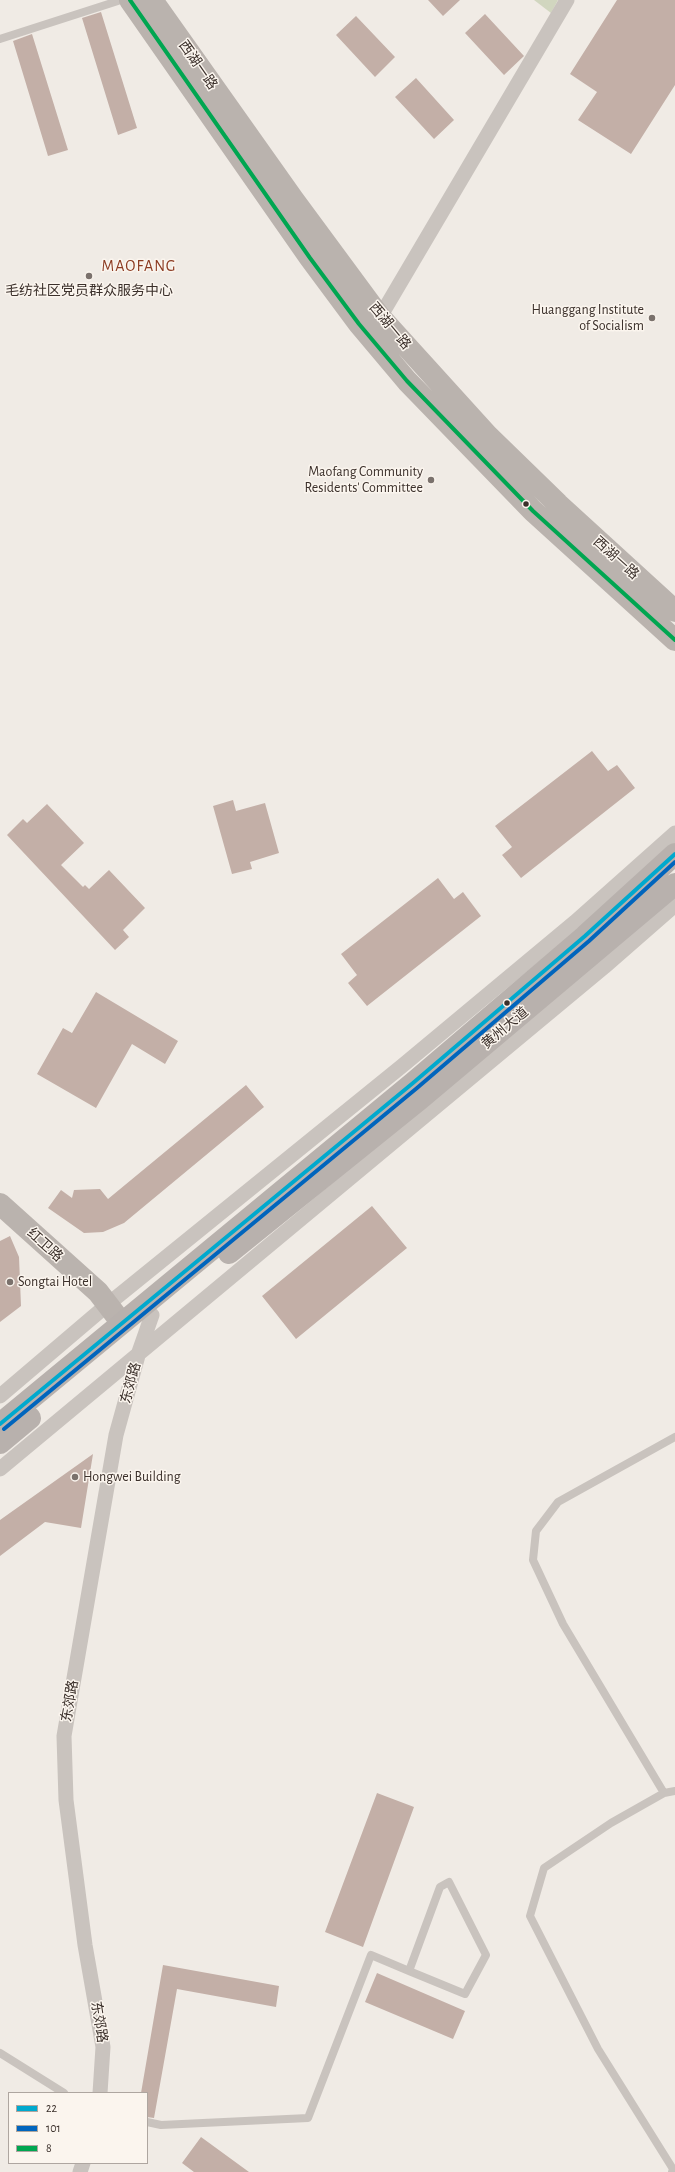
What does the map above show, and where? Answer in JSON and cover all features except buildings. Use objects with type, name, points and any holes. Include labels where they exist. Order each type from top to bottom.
[{"type":"main road","name":"西湖一路","points":[[130,0],[310,258],[359,324],[407,381],[532,511],[675,640]]},
{"type":"main road","name":"西湖一路","points":[[152,0],[293,199],[380,317],[487,435],[558,504],[675,611]]},
{"type":"main road","name":"黄州大道","points":[[0,1424],[121,1322],[413,1083],[585,936],[675,854]]},
{"type":"main road","name":"黄州大道","points":[[0,1443],[152,1315],[420,1099],[675,884]]},
{"type":"main road","name":"红卫路","points":[[0,1204],[98,1292],[121,1322]]},
{"type":"street","points":[[380,317],[567,0]]},
{"type":"street","points":[[3,1388],[402,1066],[575,922],[675,833]]},
{"type":"street","points":[[0,1469],[604,967],[675,905]]},
{"type":"street","name":"东郊路","points":[[100,2092],[103,2047],[85,1944],[66,1800],[64,1736],[116,1435],[139,1352],[152,1315]]},
{"type":"lane","points":[[0,39],[121,0]]},
{"type":"lane","points":[[664,1793],[563,1624],[533,1560],[536,1531],[558,1502],[675,1437]]},
{"type":"lane","points":[[672,2172],[673,2169],[598,2049],[530,1916],[544,1868],[611,1823],[664,1793],[675,1791]]},
{"type":"lane","points":[[148,2122],[161,2125],[308,2118],[371,1955],[409,1971],[464,1994],[486,1955],[449,1882],[440,1887],[409,1971]]},
{"type":"lane","points":[[0,2053],[62,2092]]},
{"type":"green space","points":[[534,0],[558,0],[551,13]]},
{"type":"transit line","name":"8","points":[[130,0],[310,258],[359,324],[407,381],[533,511],[675,640]]},
{"type":"transit line","name":"22","points":[[0,1424],[413,1083],[585,936],[675,854]]},
{"type":"transit line","name":"101","points":[[4,1429],[417,1088],[589,941],[675,862]]},
{"type":"place","name":"毛纺社区党员群众服务中心","points":[[89,276]]},
{"type":"place","name":"Huanggang Institute of Socialism","points":[[652,318]]},
{"type":"place","name":"Maofang Community Residents' Committee","points":[[431,480]]},
{"type":"place","name":"Songtai Hotel","points":[[10,1282]]},
{"type":"place","name":"Hongwei Building","points":[[75,1477]]},
{"type":"district","name":"MAOFANG","points":[[139,266]]}]
